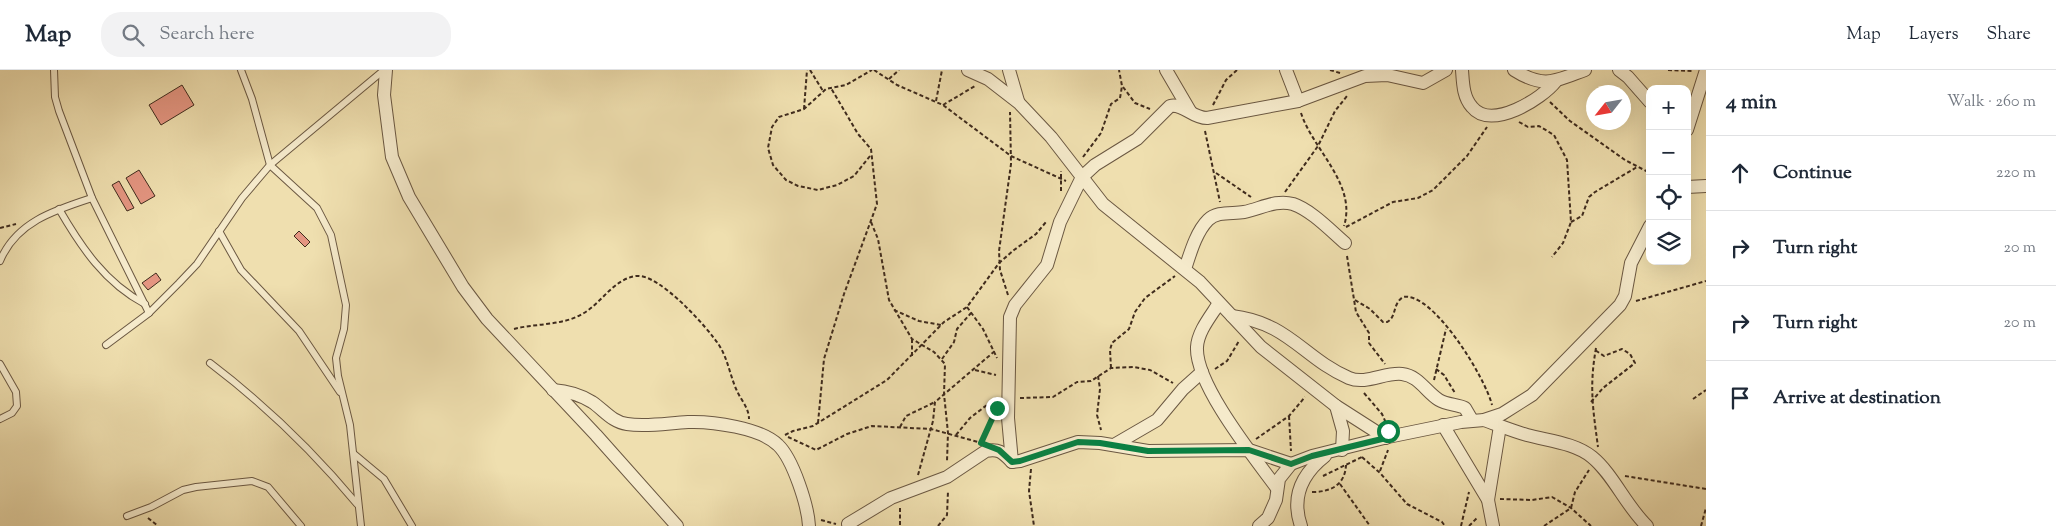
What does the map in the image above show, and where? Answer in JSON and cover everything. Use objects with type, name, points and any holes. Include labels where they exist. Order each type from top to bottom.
[{"type":"street","points":[[385,70],[386,125],[392,157],[409,197],[463,287],[499,333],[677,526]]},
{"type":"street","points":[[968,70],[988,79],[1015,100],[1046,131],[1079,179],[1103,204],[1185,269],[1245,331],[1283,365],[1336,406],[1387,438]]},
{"type":"street","points":[[1009,70],[1015,100]]},
{"type":"street","points":[[1166,70],[1200,117]]},
{"type":"street","points":[[1286,70],[1298,101]]},
{"type":"street","points":[[1164,110],[1175,104],[1200,117],[1298,101],[1355,78],[1387,75],[1423,83],[1446,70]]},
{"type":"street","points":[[1462,70],[1464,89],[1473,109],[1480,114],[1504,112],[1533,103],[1543,96],[1556,81]]},
{"type":"street","points":[[1514,70],[1536,81],[1556,81],[1586,70]]},
{"type":"street","points":[[1625,72],[1646,97]]},
{"type":"street","points":[[1691,118],[1706,73]]},
{"type":"street","points":[[1012,462],[1008,437],[1008,341],[1010,317],[1014,305],[1047,265],[1066,208],[1079,179],[1095,165],[1137,139],[1151,127],[1164,110],[1173,82]]},
{"type":"street","points":[[1691,187],[1706,186]]},
{"type":"street","points":[[1185,269],[1207,221],[1222,214],[1244,212],[1284,202],[1302,209],[1345,243]]},
{"type":"street","points":[[1259,526],[1268,518],[1276,500],[1276,487],[1281,474],[1290,464],[1443,425],[1487,421],[1513,408],[1532,395],[1620,305],[1626,290],[1631,263],[1646,234]]},
{"type":"street","points":[[1219,303],[1200,334],[1197,347],[1202,372],[1222,411],[1276,487]]},
{"type":"street","points":[[1232,316],[1252,318],[1267,324],[1336,371],[1357,380],[1404,374],[1414,378],[1432,395],[1445,403],[1461,406],[1487,421],[1573,447],[1600,466],[1634,514],[1648,526]]},
{"type":"street","points":[[1114,445],[1157,420],[1183,389],[1202,372]]},
{"type":"street","points":[[553,390],[578,395],[593,403],[614,420],[628,424],[689,422],[731,426],[770,440],[784,452],[809,521]]},
{"type":"street","points":[[1336,406],[1343,431],[1341,450]]},
{"type":"street","points":[[1487,421],[1488,497],[1493,526]]},
{"type":"street","points":[[1443,425],[1488,497]]},
{"type":"street","points":[[1012,462],[1072,443],[1100,443],[1148,451],[1248,447],[1290,464]]},
{"type":"street","points":[[848,524],[890,498],[947,477],[986,451],[999,450],[1012,462]]},
{"type":"street","points":[[1302,526],[1297,513],[1299,489],[1304,476],[1313,466],[1341,450]]},
{"type":"lane","points":[[54,70],[55,97],[59,112],[92,198],[149,313]]},
{"type":"lane","points":[[241,70],[270,165],[317,208],[331,235],[346,305],[344,329],[336,358],[354,454],[358,505],[362,526]]},
{"type":"lane","points":[[106,345],[149,313],[196,264],[242,198],[270,165],[385,70]]},
{"type":"lane","points":[[0,260],[16,235],[35,220],[59,209],[92,198]]},
{"type":"lane","points":[[59,209],[79,242],[106,276],[120,289],[145,304]]},
{"type":"lane","points":[[219,231],[241,270],[299,331],[342,395]]},
{"type":"lane","points":[[210,363],[277,418],[358,505]]},
{"type":"lane","points":[[0,364],[16,392],[17,406],[12,413],[0,418]]},
{"type":"lane","points":[[354,454],[384,479],[412,526]]},
{"type":"lane","points":[[127,516],[151,507],[183,490],[252,482],[268,487],[300,526]]},
{"type":"path","points":[[809,70],[823,91]]},
{"type":"path","points":[[804,109],[809,70]]},
{"type":"path","points":[[872,154],[854,176],[827,190],[806,189],[786,180],[778,172],[769,157],[768,148],[772,128],[779,117],[804,109],[815,101],[823,91],[846,85],[873,70],[909,91],[936,100],[1011,156],[1079,179],[1083,156],[1101,133],[1108,110],[1120,98],[1122,86],[1119,70]]},
{"type":"path","points":[[889,79],[899,70]]},
{"type":"path","points":[[936,100],[942,70]]},
{"type":"path","points":[[1222,214],[1216,173],[1200,117],[1237,70]]},
{"type":"path","points":[[1668,70],[1706,73]]},
{"type":"path","points":[[1284,202],[1288,186],[1318,146],[1335,111],[1352,91],[1355,78]]},
{"type":"path","points":[[943,105],[988,79]]},
{"type":"path","points":[[1122,86],[1140,106],[1164,110]]},
{"type":"path","points":[[818,423],[824,359],[844,294],[878,204],[871,149],[858,134],[831,88]]},
{"type":"path","points":[[1543,96],[1570,121],[1646,171]]},
{"type":"path","points":[[1014,305],[1008,293],[1000,263],[1000,239],[1006,207],[1011,156],[1010,126],[1015,100]]},
{"type":"path","points":[[1344,228],[1393,202],[1418,198],[1433,190],[1473,149],[1484,130],[1504,112],[1520,124],[1545,129],[1560,143],[1567,160],[1571,222],[1563,243],[1552,257]]},
{"type":"path","points":[[1571,222],[1582,216],[1589,197],[1637,167]]},
{"type":"path","points":[[1216,173],[1262,206]]},
{"type":"path","points":[[997,408],[981,443],[956,434],[900,427],[866,427],[835,439],[816,450],[784,436],[818,423],[887,380],[923,346],[941,325],[967,307],[1000,263],[1036,234],[1050,218],[1066,208]]},
{"type":"path","points":[[871,222],[878,239],[887,295],[894,310],[912,339],[942,359],[946,370],[944,394],[948,433],[947,477],[949,502],[947,515],[938,526]]},
{"type":"path","points":[[1112,368],[1110,350],[1112,343],[1129,329],[1135,312],[1145,298],[1185,269]]},
{"type":"path","points":[[499,333],[572,318],[584,313],[616,285],[628,278],[639,276],[648,278],[684,306],[718,344],[749,414],[745,430]]},
{"type":"path","points":[[1620,305],[1706,281]]},
{"type":"path","points":[[1355,300],[1370,309],[1382,322],[1387,322],[1392,318],[1395,305],[1399,300],[1407,297],[1414,298],[1430,310],[1459,343],[1479,375],[1491,400],[1487,421]]},
{"type":"path","points":[[967,307],[983,329],[994,352]]},
{"type":"path","points":[[894,310],[919,320],[941,325]]},
{"type":"path","points":[[942,359],[954,342],[957,329],[971,313]]},
{"type":"path","points":[[1600,327],[1591,375],[1591,402],[1600,466]]},
{"type":"path","points":[[1432,395],[1446,328]]},
{"type":"path","points":[[1202,372],[1224,364],[1245,331]]},
{"type":"path","points":[[912,339],[912,356]]},
{"type":"path","points":[[900,427],[906,416],[935,402],[1008,341]]},
{"type":"path","points":[[1591,402],[1603,388],[1635,363],[1630,354],[1622,349],[1604,356],[1595,350]]},
{"type":"path","points":[[956,434],[975,414],[1008,393],[1031,399],[1054,397],[1077,382],[1091,381],[1112,368],[1134,367],[1150,370],[1183,389]]},
{"type":"path","points":[[1436,369],[1449,383],[1461,406]]},
{"type":"path","points":[[975,370],[998,375]]},
{"type":"path","points":[[1098,376],[1100,389],[1097,415],[1101,431],[1100,443]]},
{"type":"path","points":[[1357,380],[1364,393],[1385,419],[1388,448],[1380,472]]},
{"type":"path","points":[[1248,447],[1289,416],[1301,403],[1310,386]]},
{"type":"path","points":[[1693,399],[1706,390]]},
{"type":"path","points":[[911,491],[931,430],[935,402]]},
{"type":"path","points":[[1289,416],[1292,441],[1290,464]]},
{"type":"path","points":[[1341,450],[1362,457],[1380,472],[1407,504],[1442,522],[1445,526]]},
{"type":"path","points":[[1318,478],[1371,453]]},
{"type":"path","points":[[1032,457],[1029,491],[1034,526]]},
{"type":"path","points":[[1299,489],[1315,492],[1326,491],[1340,484],[1344,479],[1346,464]]},
{"type":"path","points":[[1600,466],[1706,490]]},
{"type":"path","points":[[1544,526],[1571,508],[1575,492],[1600,466]]},
{"type":"path","points":[[1461,526],[1474,476]]},
{"type":"path","points":[[1340,484],[1370,526]]},
{"type":"path","points":[[1488,497],[1502,499],[1552,497],[1571,508],[1591,526]]},
{"type":"path","points":[[1701,526],[1706,508]]},
{"type":"path","points":[[809,521],[848,524]]},
{"type":"building","points":[[182,85],[194,105],[161,125],[149,105]]},
{"type":"building","points":[[139,170],[155,196],[141,204],[126,178]]},
{"type":"building","points":[[119,181],[134,208],[127,211],[112,185]]},
{"type":"building","points":[[299,231],[310,242],[305,247],[294,236]]},
{"type":"building","points":[[156,273],[161,280],[148,290],[142,283]]},
{"type":"route","points":[[997,408],[981,443],[1004,453],[1012,462],[1020,461],[1066,444],[1078,442],[1100,443],[1148,451],[1249,450],[1291,464],[1312,456],[1386,438],[1388,437],[1388,431]]}]
